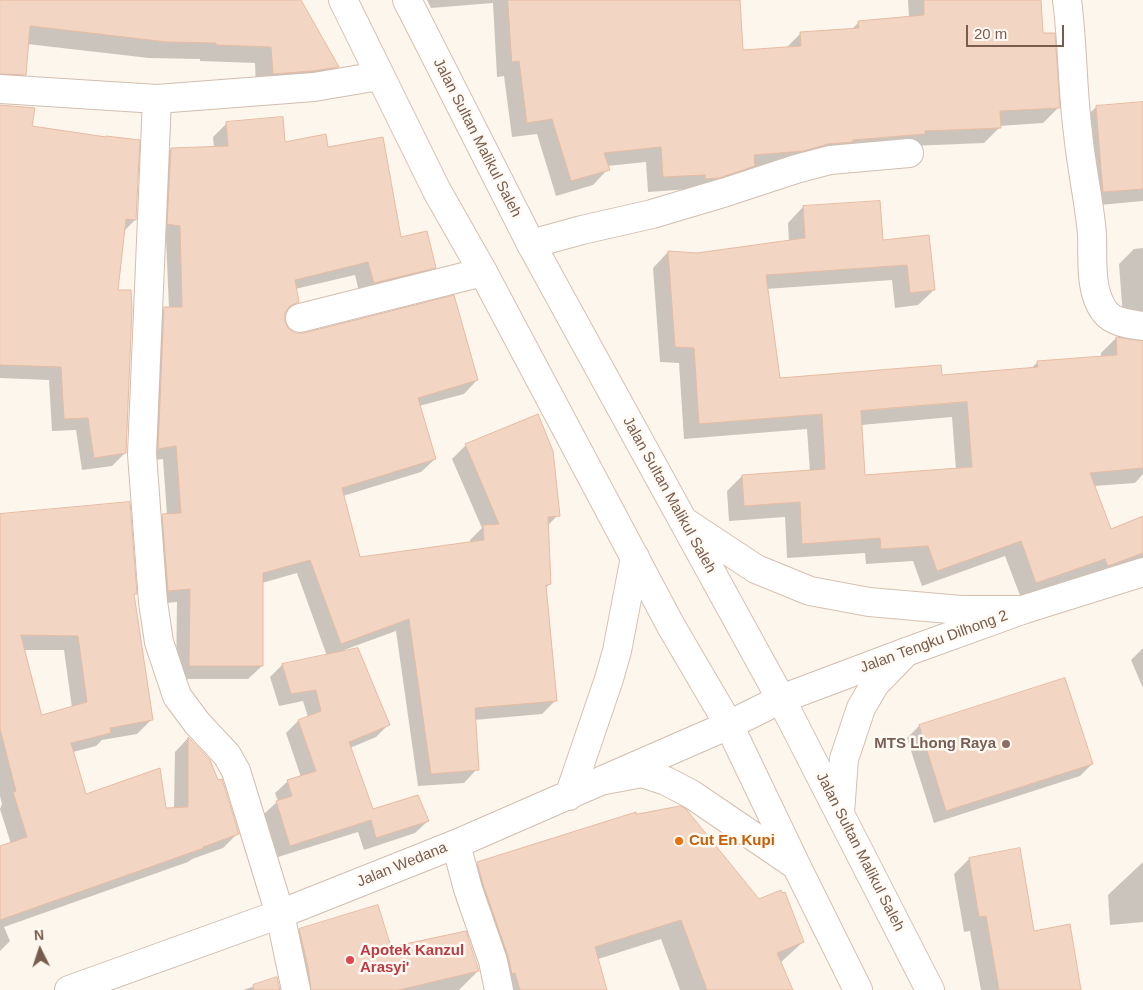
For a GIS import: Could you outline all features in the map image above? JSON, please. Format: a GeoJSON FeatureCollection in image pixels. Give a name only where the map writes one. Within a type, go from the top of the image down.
{"type":"FeatureCollection","features":[{"type":"Feature","properties":{"kind":"street"},"geometry":{"type":"LineString","coordinates":[[343,0],[437,191],[483,272],[671,626],[729,725],[858,990]]}},
{"type":"Feature","properties":{"kind":"street","name":"Jalan Sultan Malikul Saleh"},"geometry":{"type":"LineString","coordinates":[[407,0],[531,244],[781,699],[930,990]]}},
{"type":"Feature","properties":{"kind":"street"},"geometry":{"type":"LineString","coordinates":[[1068,0],[1077,131],[1092,234],[1092,268],[1097,296],[1105,312],[1113,319],[1125,324],[1143,326]]}},
{"type":"Feature","properties":{"kind":"street"},"geometry":{"type":"LineString","coordinates":[[0,89],[157,99],[314,87],[379,76]]}},
{"type":"Feature","properties":{"kind":"street"},"geometry":{"type":"LineString","coordinates":[[157,99],[142,454],[153,602],[159,642],[177,696],[197,723],[227,755],[236,771],[280,914],[296,990]]}},
{"type":"Feature","properties":{"kind":"street"},"geometry":{"type":"LineString","coordinates":[[531,244],[652,214],[822,162],[909,153]]}},
{"type":"Feature","properties":{"kind":"street"},"geometry":{"type":"LineString","coordinates":[[300,318],[483,272]]}},
{"type":"Feature","properties":{"kind":"street"},"geometry":{"type":"LineString","coordinates":[[682,520],[756,570],[810,591],[878,602],[960,610],[1022,610]]}},
{"type":"Feature","properties":{"kind":"street"},"geometry":{"type":"LineString","coordinates":[[569,796],[617,651],[635,557]]}},
{"type":"Feature","properties":{"kind":"street","name":"Jalan Tengku Dilhong 2"},"geometry":{"type":"LineString","coordinates":[[729,725],[781,699],[906,652],[1022,610],[1143,572]]}},
{"type":"Feature","properties":{"kind":"street"},"geometry":{"type":"LineString","coordinates":[[840,814],[844,759],[861,708],[875,684],[906,652]]}},
{"type":"Feature","properties":{"kind":"street","name":"Jalan Wedana"},"geometry":{"type":"LineString","coordinates":[[69,990],[280,914],[456,844],[729,725]]}},
{"type":"Feature","properties":{"kind":"street"},"geometry":{"type":"LineString","coordinates":[[605,780],[642,774],[666,781],[691,794],[796,864]]}},
{"type":"Feature","properties":{"kind":"street"},"geometry":{"type":"LineString","coordinates":[[456,844],[468,889],[493,962],[499,990]]}},
{"type":"Feature","properties":{"kind":"building"},"geometry":{"type":"Polygon","coordinates":[[[0,0],[301,0],[339,67],[273,74],[271,47],[167,42],[30,26],[26,75],[0,74],[0,0]]]}},
{"type":"Feature","properties":{"kind":"building"},"geometry":{"type":"Polygon","coordinates":[[[508,0],[740,0],[743,50],[801,46],[800,32],[859,28],[858,21],[924,15],[924,0],[1041,0],[1043,33],[1055,33],[1060,108],[1000,111],[1001,128],[925,131],[925,134],[828,144],[804,151],[754,155],[755,166],[719,178],[705,179],[705,175],[663,177],[661,147],[604,153],[610,170],[571,181],[552,119],[527,123],[519,61],[512,62],[508,0]]]}},
{"type":"Feature","properties":{"kind":"building"},"geometry":{"type":"Polygon","coordinates":[[[1143,102],[1143,189],[1103,192],[1096,106],[1143,102]]]}},
{"type":"Feature","properties":{"kind":"building"},"geometry":{"type":"Polygon","coordinates":[[[0,105],[35,108],[32,126],[140,140],[136,220],[126,219],[118,290],[131,290],[132,309],[126,453],[94,458],[88,418],[64,419],[61,367],[0,365],[0,105]]]}},
{"type":"Feature","properties":{"kind":"building"},"geometry":{"type":"Polygon","coordinates":[[[283,117],[285,142],[326,134],[328,147],[383,137],[401,237],[427,231],[436,268],[374,283],[368,262],[295,280],[299,302],[290,306],[285,313],[285,321],[288,328],[295,333],[304,333],[454,295],[478,380],[418,398],[436,459],[342,488],[360,557],[484,540],[483,525],[499,524],[465,444],[538,414],[553,451],[560,516],[548,517],[551,584],[546,585],[557,701],[475,708],[479,770],[431,774],[409,619],[341,644],[310,560],[263,573],[263,666],[189,666],[190,589],[168,591],[162,514],[181,513],[176,446],[158,449],[164,307],[182,307],[180,226],[167,224],[171,148],[228,146],[226,122],[283,117]]]}},
{"type":"Feature","properties":{"kind":"building"},"geometry":{"type":"Polygon","coordinates":[[[880,201],[883,240],[929,235],[935,290],[910,293],[907,265],[766,275],[780,378],[941,365],[942,375],[1038,367],[1037,361],[1117,355],[1116,337],[1143,341],[1143,468],[1090,473],[1111,529],[1143,516],[1143,553],[1108,566],[1105,559],[1036,583],[1021,541],[937,571],[928,546],[881,549],[880,538],[802,544],[800,502],[744,506],[742,475],[825,469],[822,414],[699,424],[694,348],[675,347],[668,251],[697,253],[805,238],[803,206],[880,201]],[[967,402],[861,411],[865,475],[972,467],[967,402]]]}},
{"type":"Feature","properties":{"kind":"building"},"geometry":{"type":"Polygon","coordinates":[[[130,502],[137,594],[134,594],[153,720],[110,728],[111,733],[71,743],[86,794],[160,768],[166,808],[188,807],[188,737],[210,760],[218,780],[222,779],[239,834],[0,920],[0,846],[27,837],[13,792],[16,791],[0,729],[0,514],[130,502]],[[21,635],[42,715],[87,702],[78,636],[21,635]]]}},
{"type":"Feature","properties":{"kind":"building"},"geometry":{"type":"Polygon","coordinates":[[[358,648],[390,725],[349,742],[373,809],[418,795],[429,821],[376,838],[371,820],[290,846],[276,801],[292,796],[287,780],[316,771],[298,720],[321,711],[316,690],[291,694],[282,664],[358,648]]]}},
{"type":"Feature","properties":{"kind":"building","name":"MTS Lhong Raya"},"geometry":{"type":"Polygon","coordinates":[[[1065,678],[1093,764],[946,811],[919,725],[1065,678]]]}},
{"type":"Feature","properties":{"kind":"building"},"geometry":{"type":"Polygon","coordinates":[[[681,806],[686,809],[759,899],[781,890],[782,893],[785,892],[804,942],[777,953],[793,990],[707,990],[681,920],[595,947],[607,990],[520,990],[515,973],[512,974],[508,956],[477,862],[636,812],[636,814],[681,806]]]}},
{"type":"Feature","properties":{"kind":"building"},"geometry":{"type":"Polygon","coordinates":[[[1020,848],[1034,931],[1070,924],[1081,990],[999,990],[986,916],[979,917],[969,858],[1020,848]]]}},
{"type":"Feature","properties":{"kind":"building","name":"Apotek Kanzul Arasyi'"},"geometry":{"type":"Polygon","coordinates":[[[378,905],[391,947],[466,931],[479,971],[399,990],[311,990],[299,929],[378,905]]]}},
{"type":"Feature","properties":{"kind":"building"},"geometry":{"type":"Polygon","coordinates":[[[277,977],[280,990],[254,990],[253,985],[277,977]]]}},
{"type":"Feature","properties":{"kind":"place","name":"MTS Lhong Raya"},"geometry":{"type":"Point","coordinates":[1006,744]}},
{"type":"Feature","properties":{"kind":"place","name":"Cut En Kupi"},"geometry":{"type":"Point","coordinates":[679,841]}},
{"type":"Feature","properties":{"kind":"place","name":"Apotek Kanzul Arasyi'"},"geometry":{"type":"Point","coordinates":[350,960]}}]}
